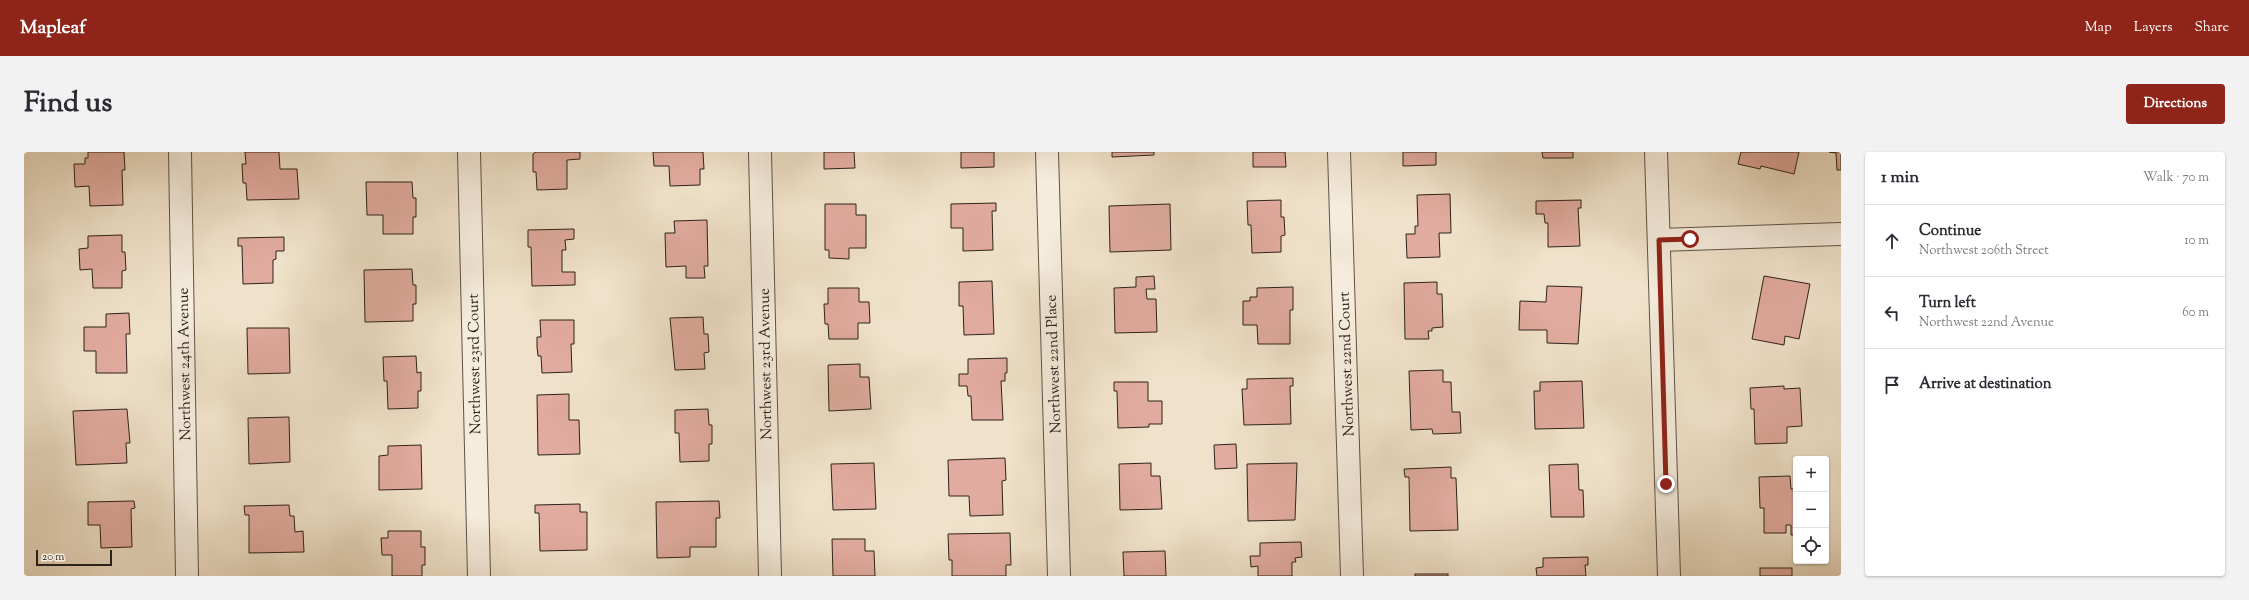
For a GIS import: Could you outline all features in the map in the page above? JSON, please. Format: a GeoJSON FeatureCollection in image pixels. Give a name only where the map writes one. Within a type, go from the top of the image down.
{"type":"FeatureCollection","features":[{"type":"Feature","properties":{"kind":"street","name":"Northwest 24th Avenue"},"geometry":{"type":"LineString","coordinates":[[180,152],[187,576]]}},
{"type":"Feature","properties":{"kind":"street","name":"Northwest 23rd Court"},"geometry":{"type":"LineString","coordinates":[[469,152],[479,576]]}},
{"type":"Feature","properties":{"kind":"street","name":"Northwest 23rd Avenue"},"geometry":{"type":"LineString","coordinates":[[760,152],[770,576]]}},
{"type":"Feature","properties":{"kind":"street","name":"Northwest 22nd Place"},"geometry":{"type":"LineString","coordinates":[[1047,152],[1059,576]]}},
{"type":"Feature","properties":{"kind":"street","name":"Northwest 22nd Court"},"geometry":{"type":"LineString","coordinates":[[1339,152],[1352,576]]}},
{"type":"Feature","properties":{"kind":"street"},"geometry":{"type":"LineString","coordinates":[[1656,152],[1669,576]]}},
{"type":"Feature","properties":{"kind":"street"},"geometry":{"type":"LineString","coordinates":[[1659,240],[1841,234]]}},
{"type":"Feature","properties":{"kind":"building"},"geometry":{"type":"Polygon","coordinates":[[[88,152],[124,152],[125,170],[122,170],[123,205],[90,206],[89,186],[75,187],[74,164],[85,164],[85,158],[88,158],[88,152]]]}},
{"type":"Feature","properties":{"kind":"building"},"geometry":{"type":"Polygon","coordinates":[[[245,152],[279,152],[280,169],[297,169],[299,199],[247,200],[246,183],[243,183],[242,164],[246,164],[245,152]]]}},
{"type":"Feature","properties":{"kind":"building"},"geometry":{"type":"Polygon","coordinates":[[[536,152],[580,152],[580,159],[567,160],[567,189],[537,190],[536,172],[533,172],[533,154],[536,152]]]}},
{"type":"Feature","properties":{"kind":"building"},"geometry":{"type":"Polygon","coordinates":[[[653,152],[703,152],[704,169],[700,169],[700,185],[670,186],[669,166],[654,166],[653,152]]]}},
{"type":"Feature","properties":{"kind":"building"},"geometry":{"type":"Polygon","coordinates":[[[824,152],[854,152],[855,168],[824,169],[824,152]]]}},
{"type":"Feature","properties":{"kind":"building"},"geometry":{"type":"Polygon","coordinates":[[[961,152],[994,152],[994,167],[961,168],[961,152]]]}},
{"type":"Feature","properties":{"kind":"building"},"geometry":{"type":"Polygon","coordinates":[[[1112,152],[1154,152],[1154,155],[1112,157],[1112,152]]]}},
{"type":"Feature","properties":{"kind":"building"},"geometry":{"type":"Polygon","coordinates":[[[1253,152],[1285,152],[1286,167],[1253,167],[1253,152]]]}},
{"type":"Feature","properties":{"kind":"building"},"geometry":{"type":"Polygon","coordinates":[[[1403,152],[1436,152],[1436,165],[1403,166],[1403,152]]]}},
{"type":"Feature","properties":{"kind":"building"},"geometry":{"type":"Polygon","coordinates":[[[1542,152],[1573,152],[1573,158],[1543,158],[1542,152]]]}},
{"type":"Feature","properties":{"kind":"building"},"geometry":{"type":"Polygon","coordinates":[[[1741,152],[1799,152],[1794,174],[1761,166],[1760,169],[1738,164],[1741,152]]]}},
{"type":"Feature","properties":{"kind":"building"},"geometry":{"type":"Polygon","coordinates":[[[1829,152],[1841,152],[1841,170],[1837,170],[1836,153],[1829,152]]]}},
{"type":"Feature","properties":{"kind":"building"},"geometry":{"type":"Polygon","coordinates":[[[366,182],[412,182],[413,198],[416,198],[416,217],[413,217],[413,234],[383,234],[383,215],[367,215],[366,182]]]}},
{"type":"Feature","properties":{"kind":"building"},"geometry":{"type":"Polygon","coordinates":[[[1450,194],[1451,233],[1439,233],[1440,257],[1407,258],[1406,234],[1415,234],[1415,226],[1418,226],[1417,195],[1450,194]]]}},
{"type":"Feature","properties":{"kind":"building"},"geometry":{"type":"Polygon","coordinates":[[[1281,200],[1281,217],[1284,217],[1285,235],[1281,236],[1281,252],[1252,253],[1251,225],[1248,225],[1247,201],[1281,200]]]}},
{"type":"Feature","properties":{"kind":"building"},"geometry":{"type":"Polygon","coordinates":[[[1581,200],[1581,208],[1578,208],[1580,246],[1548,247],[1548,223],[1545,223],[1544,214],[1536,214],[1536,201],[1581,200]]]}},
{"type":"Feature","properties":{"kind":"building"},"geometry":{"type":"Polygon","coordinates":[[[996,203],[996,211],[992,211],[993,250],[963,251],[963,228],[951,228],[951,204],[996,203]]]}},
{"type":"Feature","properties":{"kind":"building"},"geometry":{"type":"Polygon","coordinates":[[[825,204],[856,204],[856,215],[866,215],[866,248],[849,248],[849,259],[829,258],[829,250],[825,250],[825,204]]]}},
{"type":"Feature","properties":{"kind":"building"},"geometry":{"type":"Polygon","coordinates":[[[1170,204],[1171,250],[1110,252],[1109,206],[1170,204]]]}},
{"type":"Feature","properties":{"kind":"building"},"geometry":{"type":"Polygon","coordinates":[[[707,220],[708,266],[704,266],[705,278],[686,278],[686,266],[666,267],[665,233],[675,233],[674,221],[707,220]]]}},
{"type":"Feature","properties":{"kind":"building"},"geometry":{"type":"Polygon","coordinates":[[[574,229],[574,239],[565,240],[566,250],[562,250],[562,272],[575,272],[575,285],[532,286],[531,247],[528,247],[528,230],[574,229]]]}},
{"type":"Feature","properties":{"kind":"building"},"geometry":{"type":"Polygon","coordinates":[[[122,235],[122,252],[125,252],[126,270],[122,271],[122,288],[93,288],[92,269],[80,270],[79,249],[88,248],[88,236],[122,235]]]}},
{"type":"Feature","properties":{"kind":"building"},"geometry":{"type":"Polygon","coordinates":[[[284,237],[284,251],[276,251],[276,259],[273,260],[273,283],[243,284],[242,246],[238,246],[238,238],[284,237]]]}},
{"type":"Feature","properties":{"kind":"building"},"geometry":{"type":"Polygon","coordinates":[[[412,269],[413,285],[416,285],[416,304],[413,304],[413,321],[365,322],[364,270],[412,269]]]}},
{"type":"Feature","properties":{"kind":"building"},"geometry":{"type":"Polygon","coordinates":[[[1154,276],[1155,289],[1146,289],[1147,299],[1156,299],[1157,332],[1115,333],[1114,288],[1136,287],[1136,277],[1154,276]]]}},
{"type":"Feature","properties":{"kind":"building"},"geometry":{"type":"Polygon","coordinates":[[[1764,276],[1810,284],[1799,339],[1785,336],[1784,345],[1752,339],[1764,276]]]}},
{"type":"Feature","properties":{"kind":"building"},"geometry":{"type":"Polygon","coordinates":[[[992,281],[994,334],[964,335],[963,306],[959,306],[959,282],[992,281]]]}},
{"type":"Feature","properties":{"kind":"building"},"geometry":{"type":"Polygon","coordinates":[[[1437,282],[1437,294],[1442,294],[1443,327],[1432,328],[1432,331],[1428,331],[1429,339],[1405,339],[1404,283],[1437,282]]]}},
{"type":"Feature","properties":{"kind":"building"},"geometry":{"type":"Polygon","coordinates":[[[1547,286],[1582,287],[1578,344],[1547,343],[1547,330],[1519,330],[1520,301],[1546,302],[1547,286]]]}},
{"type":"Feature","properties":{"kind":"building"},"geometry":{"type":"Polygon","coordinates":[[[1293,287],[1293,310],[1290,310],[1290,344],[1258,344],[1257,325],[1243,325],[1243,301],[1250,301],[1250,297],[1257,297],[1257,288],[1293,287]]]}},
{"type":"Feature","properties":{"kind":"building"},"geometry":{"type":"Polygon","coordinates":[[[828,288],[859,288],[859,302],[869,302],[870,323],[858,323],[858,339],[829,339],[828,324],[825,324],[824,304],[828,304],[828,288]]]}},
{"type":"Feature","properties":{"kind":"building"},"geometry":{"type":"Polygon","coordinates":[[[129,313],[130,334],[126,334],[127,373],[96,373],[96,351],[84,351],[84,327],[106,327],[106,314],[129,313]]]}},
{"type":"Feature","properties":{"kind":"building"},"geometry":{"type":"Polygon","coordinates":[[[703,317],[704,334],[708,334],[709,352],[704,353],[705,369],[675,370],[670,318],[703,317]]]}},
{"type":"Feature","properties":{"kind":"building"},"geometry":{"type":"Polygon","coordinates":[[[540,320],[574,320],[574,344],[571,344],[572,372],[542,373],[541,356],[538,356],[537,347],[537,337],[541,337],[540,320]]]}},
{"type":"Feature","properties":{"kind":"building"},"geometry":{"type":"Polygon","coordinates":[[[247,328],[289,328],[290,373],[248,374],[247,328]]]}},
{"type":"Feature","properties":{"kind":"building"},"geometry":{"type":"Polygon","coordinates":[[[416,356],[417,373],[421,372],[421,391],[418,391],[418,408],[388,409],[387,381],[384,381],[383,357],[416,356]]]}},
{"type":"Feature","properties":{"kind":"building"},"geometry":{"type":"Polygon","coordinates":[[[1007,358],[1007,373],[1005,373],[1005,381],[1001,381],[1003,420],[972,420],[971,396],[968,396],[967,386],[959,386],[959,374],[968,374],[968,359],[1007,358]]]}},
{"type":"Feature","properties":{"kind":"building"},"geometry":{"type":"Polygon","coordinates":[[[860,364],[860,377],[869,377],[871,409],[829,411],[828,365],[860,364]]]}},
{"type":"Feature","properties":{"kind":"building"},"geometry":{"type":"Polygon","coordinates":[[[1443,370],[1443,382],[1451,382],[1452,412],[1460,412],[1461,433],[1433,434],[1432,429],[1411,430],[1409,371],[1443,370]]]}},
{"type":"Feature","properties":{"kind":"building"},"geometry":{"type":"Polygon","coordinates":[[[1293,378],[1293,386],[1290,386],[1291,424],[1244,425],[1242,389],[1247,389],[1247,379],[1293,378]]]}},
{"type":"Feature","properties":{"kind":"building"},"geometry":{"type":"Polygon","coordinates":[[[1582,381],[1584,428],[1535,429],[1534,391],[1540,391],[1540,382],[1582,381]]]}},
{"type":"Feature","properties":{"kind":"building"},"geometry":{"type":"Polygon","coordinates":[[[1114,382],[1148,382],[1148,401],[1162,401],[1162,424],[1149,424],[1149,427],[1118,428],[1117,391],[1114,391],[1114,382]]]}},
{"type":"Feature","properties":{"kind":"building"},"geometry":{"type":"Polygon","coordinates":[[[1784,386],[1784,389],[1800,388],[1802,426],[1787,427],[1787,443],[1755,444],[1754,409],[1751,409],[1750,388],[1784,386]]]}},
{"type":"Feature","properties":{"kind":"building"},"geometry":{"type":"Polygon","coordinates":[[[569,394],[569,420],[579,420],[580,454],[538,455],[537,395],[569,394]]]}},
{"type":"Feature","properties":{"kind":"building"},"geometry":{"type":"Polygon","coordinates":[[[127,409],[130,443],[126,443],[127,463],[76,465],[73,411],[127,409]]]}},
{"type":"Feature","properties":{"kind":"building"},"geometry":{"type":"Polygon","coordinates":[[[708,409],[709,425],[712,425],[712,444],[709,444],[709,461],[680,462],[679,433],[675,433],[675,410],[708,409]]]}},
{"type":"Feature","properties":{"kind":"building"},"geometry":{"type":"Polygon","coordinates":[[[289,417],[290,462],[249,464],[248,418],[289,417]]]}},
{"type":"Feature","properties":{"kind":"building"},"geometry":{"type":"Polygon","coordinates":[[[1236,444],[1237,468],[1215,469],[1214,445],[1236,444]]]}},
{"type":"Feature","properties":{"kind":"building"},"geometry":{"type":"Polygon","coordinates":[[[421,445],[422,489],[379,490],[379,456],[388,455],[388,446],[421,445]]]}},
{"type":"Feature","properties":{"kind":"building"},"geometry":{"type":"Polygon","coordinates":[[[1005,458],[1006,480],[1002,481],[1003,515],[970,516],[969,496],[949,496],[948,460],[1005,458]]]}},
{"type":"Feature","properties":{"kind":"building"},"geometry":{"type":"Polygon","coordinates":[[[874,463],[876,509],[833,510],[831,464],[874,463]]]}},
{"type":"Feature","properties":{"kind":"building"},"geometry":{"type":"Polygon","coordinates":[[[1151,463],[1151,476],[1160,476],[1162,509],[1120,510],[1119,464],[1151,463]]]}},
{"type":"Feature","properties":{"kind":"building"},"geometry":{"type":"Polygon","coordinates":[[[1297,463],[1295,520],[1248,521],[1247,464],[1297,463]]]}},
{"type":"Feature","properties":{"kind":"building"},"geometry":{"type":"Polygon","coordinates":[[[1578,464],[1579,490],[1583,490],[1584,517],[1551,517],[1549,465],[1578,464]]]}},
{"type":"Feature","properties":{"kind":"building"},"geometry":{"type":"Polygon","coordinates":[[[1451,467],[1451,478],[1456,478],[1458,530],[1410,531],[1409,477],[1405,477],[1404,469],[1451,467]]]}},
{"type":"Feature","properties":{"kind":"building"},"geometry":{"type":"Polygon","coordinates":[[[1790,476],[1791,489],[1793,489],[1793,535],[1791,535],[1791,525],[1786,525],[1786,533],[1764,533],[1764,508],[1760,508],[1759,477],[1790,476]]]}},
{"type":"Feature","properties":{"kind":"building"},"geometry":{"type":"Polygon","coordinates":[[[134,501],[135,508],[131,509],[132,547],[101,548],[100,525],[88,525],[88,502],[134,501]]]}},
{"type":"Feature","properties":{"kind":"building"},"geometry":{"type":"Polygon","coordinates":[[[719,501],[720,518],[716,518],[716,547],[690,547],[690,557],[657,558],[656,502],[719,501]]]}},
{"type":"Feature","properties":{"kind":"building"},"geometry":{"type":"Polygon","coordinates":[[[580,504],[580,512],[587,512],[587,550],[540,551],[539,513],[535,513],[535,505],[580,504]]]}},
{"type":"Feature","properties":{"kind":"building"},"geometry":{"type":"Polygon","coordinates":[[[289,505],[290,516],[294,516],[295,532],[303,531],[304,552],[249,553],[249,515],[245,515],[244,506],[289,505]]]}},
{"type":"Feature","properties":{"kind":"building"},"geometry":{"type":"Polygon","coordinates":[[[388,531],[421,531],[421,547],[425,547],[425,565],[422,565],[422,576],[392,576],[392,555],[382,555],[381,538],[388,538],[388,531]]]}},
{"type":"Feature","properties":{"kind":"building"},"geometry":{"type":"Polygon","coordinates":[[[1010,533],[1011,565],[1006,565],[1006,576],[952,576],[952,560],[949,560],[948,534],[1010,533]]]}},
{"type":"Feature","properties":{"kind":"building"},"geometry":{"type":"Polygon","coordinates":[[[832,539],[865,539],[865,551],[874,551],[875,576],[833,576],[832,539]]]}},
{"type":"Feature","properties":{"kind":"building"},"geometry":{"type":"Polygon","coordinates":[[[1301,542],[1302,557],[1295,558],[1296,562],[1292,562],[1292,576],[1258,576],[1258,566],[1251,567],[1250,556],[1260,556],[1260,543],[1301,542]]]}},
{"type":"Feature","properties":{"kind":"building"},"geometry":{"type":"Polygon","coordinates":[[[1165,551],[1166,576],[1124,576],[1123,552],[1165,551]]]}},
{"type":"Feature","properties":{"kind":"building"},"geometry":{"type":"Polygon","coordinates":[[[1588,557],[1588,565],[1585,565],[1586,576],[1537,576],[1536,568],[1543,567],[1543,558],[1588,557]]]}},
{"type":"Feature","properties":{"kind":"building"},"geometry":{"type":"Polygon","coordinates":[[[1760,568],[1792,568],[1792,576],[1760,576],[1760,568]]]}},
{"type":"Feature","properties":{"kind":"building"},"geometry":{"type":"Polygon","coordinates":[[[1415,574],[1448,574],[1448,576],[1415,576],[1415,574]]]}},
{"type":"Feature","properties":{"kind":"route"},"geometry":{"type":"LineString","coordinates":[[1666,484],[1659,240],[1690,239]]}}]}
